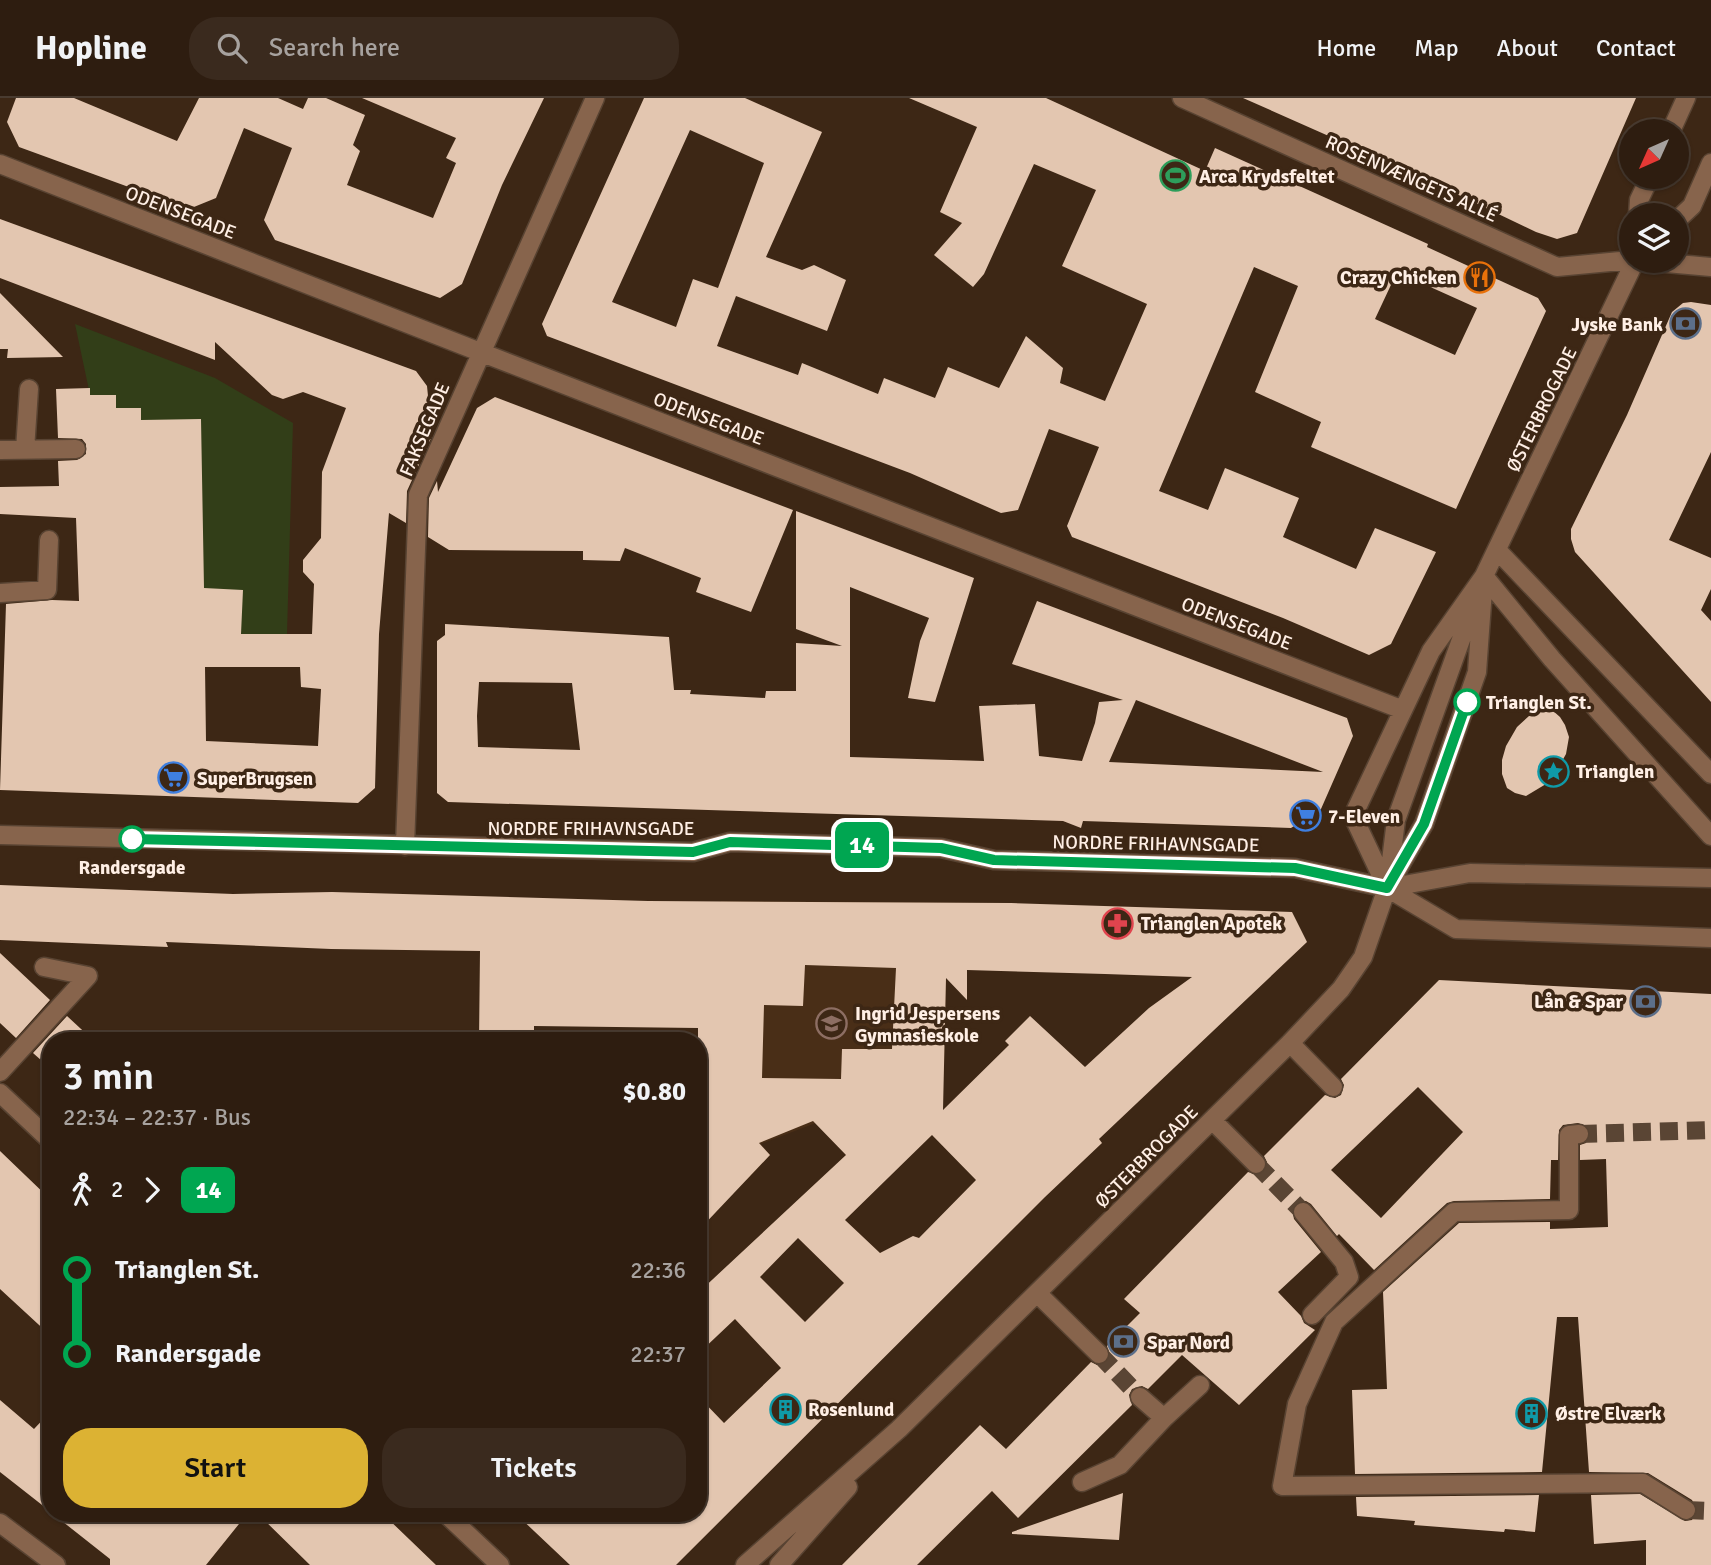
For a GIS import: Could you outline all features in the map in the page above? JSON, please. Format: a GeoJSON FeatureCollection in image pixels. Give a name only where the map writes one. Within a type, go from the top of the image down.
{"type":"FeatureCollection","features":[{"type":"Feature","properties":{"kind":"street","name":"FAKSEGADE"},"geometry":{"type":"LineString","coordinates":[[405,846],[418,495],[595,98]]}},
{"type":"Feature","properties":{"kind":"street","name":"ROSENVÆNGETS ALLÉ"},"geometry":{"type":"LineString","coordinates":[[1182,98],[1557,267],[1619,262]]}},
{"type":"Feature","properties":{"kind":"street"},"geometry":{"type":"LineString","coordinates":[[1676,119],[1686,98]]}},
{"type":"Feature","properties":{"kind":"street"},"geometry":{"type":"LineString","coordinates":[[1689,209],[1711,163]]}},
{"type":"Feature","properties":{"kind":"street","name":"ODENSEGADE"},"geometry":{"type":"LineString","coordinates":[[0,164],[1403,710]]}},
{"type":"Feature","properties":{"kind":"street"},"geometry":{"type":"LineString","coordinates":[[1689,265],[1711,267]]}},
{"type":"Feature","properties":{"kind":"street","name":"ØSTERBROGADE"},"geometry":{"type":"LineString","coordinates":[[1387,888],[1353,816],[1431,651],[1484,576],[1627,273]]}},
{"type":"Feature","properties":{"kind":"street"},"geometry":{"type":"LineString","coordinates":[[25,450],[29,389]]}},
{"type":"Feature","properties":{"kind":"street"},"geometry":{"type":"LineString","coordinates":[[0,450],[76,449]]}},
{"type":"Feature","properties":{"kind":"street"},"geometry":{"type":"LineString","coordinates":[[0,593],[47,590],[49,540]]}},
{"type":"Feature","properties":{"kind":"street"},"geometry":{"type":"LineString","coordinates":[[1497,550],[1711,774]]}},
{"type":"Feature","properties":{"kind":"street","name":"ØSTERBROGADE"},"geometry":{"type":"LineString","coordinates":[[745,1565],[899,1429],[1290,1043],[1341,989],[1363,957],[1387,888],[1424,824],[1476,673],[1484,576]]}},
{"type":"Feature","properties":{"kind":"street"},"geometry":{"type":"LineString","coordinates":[[1484,576],[1552,659],[1711,836]]}},
{"type":"Feature","properties":{"kind":"street"},"geometry":{"type":"LineString","coordinates":[[1387,888],[1396,820],[1484,576]]}},
{"type":"Feature","properties":{"kind":"street","name":"NORDRE FRIHAVNSGADE"},"geometry":{"type":"LineString","coordinates":[[0,835],[693,852],[730,842],[941,848],[994,860],[1295,868],[1387,888]]}},
{"type":"Feature","properties":{"kind":"street"},"geometry":{"type":"LineString","coordinates":[[1387,888],[1470,873],[1711,878]]}},
{"type":"Feature","properties":{"kind":"street"},"geometry":{"type":"LineString","coordinates":[[1387,888],[1456,929],[1711,938]]}},
{"type":"Feature","properties":{"kind":"street"},"geometry":{"type":"LineString","coordinates":[[0,1072],[88,976],[44,967]]}},
{"type":"Feature","properties":{"kind":"street"},"geometry":{"type":"LineString","coordinates":[[1290,1043],[1333,1087]]}},
{"type":"Feature","properties":{"kind":"street"},"geometry":{"type":"LineString","coordinates":[[0,1093],[42,1132]]}},
{"type":"Feature","properties":{"kind":"street"},"geometry":{"type":"LineString","coordinates":[[1212,1120],[1256,1164]]}},
{"type":"Feature","properties":{"kind":"street"},"geometry":{"type":"LineString","coordinates":[[1579,1134],[1569,1135],[1569,1210],[1454,1212],[1334,1322],[1297,1404],[1282,1486],[1643,1483],[1686,1510]]}},
{"type":"Feature","properties":{"kind":"street"},"geometry":{"type":"LineString","coordinates":[[1303,1212],[1344,1262],[1349,1277],[1312,1315]]}},
{"type":"Feature","properties":{"kind":"street"},"geometry":{"type":"LineString","coordinates":[[1037,1293],[1099,1354]]}},
{"type":"Feature","properties":{"kind":"street"},"geometry":{"type":"LineString","coordinates":[[1082,1482],[1120,1465],[1164,1418],[1200,1385]]}},
{"type":"Feature","properties":{"kind":"street"},"geometry":{"type":"LineString","coordinates":[[1140,1397],[1164,1418]]}},
{"type":"Feature","properties":{"kind":"street","name":"ØSTERBROGADE"},"geometry":{"type":"LineString","coordinates":[[779,1565],[899,1429]]}},
{"type":"Feature","properties":{"kind":"street"},"geometry":{"type":"LineString","coordinates":[[0,1522],[56,1565]]}},
{"type":"Feature","properties":{"kind":"street"},"geometry":{"type":"LineString","coordinates":[[454,1522],[500,1565]]}},
{"type":"Feature","properties":{"kind":"shaded area","name":"Ingrid Jespersens Gymnasieskole"},"geometry":{"type":"Polygon","coordinates":[[[721,901],[1011,903],[1010,954],[947,953],[944,1074],[761,1144],[770,1155],[747,1180],[717,1151],[721,901]]]}},
{"type":"Feature","properties":{"kind":"green space"},"geometry":{"type":"Polygon","coordinates":[[[75,324],[215,378],[293,423],[287,634],[205,634],[141,420],[140,408],[116,408],[116,395],[90,395],[75,324]]]}},
{"type":"Feature","properties":{"kind":"building"},"geometry":{"type":"Polygon","coordinates":[[[16,98],[74,98],[177,141],[199,98],[278,98],[303,109],[308,98],[326,98],[365,115],[353,145],[360,151],[347,185],[433,218],[456,163],[446,158],[456,138],[362,98],[544,98],[502,185],[462,284],[440,298],[275,240],[264,220],[292,148],[244,128],[216,198],[189,209],[19,147],[7,122],[16,98]]]}},
{"type":"Feature","properties":{"kind":"building"},"geometry":{"type":"Polygon","coordinates":[[[644,98],[745,98],[822,132],[766,257],[802,270],[814,265],[846,280],[827,331],[736,296],[717,346],[798,375],[802,363],[878,394],[884,378],[935,398],[948,367],[999,388],[1026,336],[1063,368],[1060,383],[1105,401],[1147,304],[1062,266],[1096,190],[1034,164],[984,274],[973,287],[934,255],[962,223],[940,212],[977,127],[909,98],[1046,98],[1205,171],[1215,148],[1428,244],[1427,247],[1538,298],[1546,311],[1456,509],[1311,447],[1321,422],[1255,392],[1298,286],[1254,267],[1159,491],[1208,510],[1225,468],[1299,498],[1283,537],[1356,569],[1375,528],[1436,552],[1391,644],[1369,655],[1283,618],[1072,537],[1067,526],[1099,447],[1049,429],[1018,510],[1001,513],[910,473],[547,336],[542,324],[644,98]],[[690,130],[612,302],[676,327],[693,279],[718,288],[764,163],[690,130]],[[1397,272],[1375,319],[1455,355],[1477,308],[1397,272]]]}},
{"type":"Feature","properties":{"kind":"building"},"geometry":{"type":"Polygon","coordinates":[[[1243,98],[1636,98],[1627,119],[1619,119],[1619,137],[1577,233],[1557,239],[1536,232],[1419,176],[1243,98]]]}},
{"type":"Feature","properties":{"kind":"building"},"geometry":{"type":"Polygon","coordinates":[[[0,219],[416,371],[427,386],[432,436],[407,491],[406,523],[389,513],[379,634],[375,788],[358,803],[0,790],[6,604],[52,600],[79,601],[76,518],[0,514],[0,487],[59,486],[58,461],[77,460],[86,454],[86,444],[82,439],[58,438],[56,389],[90,388],[90,395],[116,395],[116,408],[141,408],[141,420],[201,419],[204,588],[243,590],[241,634],[312,634],[314,584],[303,572],[303,560],[321,538],[322,472],[346,408],[303,392],[283,399],[272,395],[215,342],[215,360],[0,278],[0,219]],[[205,667],[206,741],[318,746],[321,689],[301,687],[300,667],[205,667]]]}},
{"type":"Feature","properties":{"kind":"building"},"geometry":{"type":"Polygon","coordinates":[[[0,293],[63,357],[7,358],[8,349],[0,349],[0,293]]]}},
{"type":"Feature","properties":{"kind":"building"},"geometry":{"type":"Polygon","coordinates":[[[1683,303],[1711,305],[1711,452],[1669,540],[1711,558],[1711,589],[1701,610],[1711,621],[1711,702],[1575,552],[1571,539],[1571,529],[1627,415],[1672,312],[1683,303]]]}},
{"type":"Feature","properties":{"kind":"building"},"geometry":{"type":"Polygon","coordinates":[[[495,397],[793,510],[751,612],[696,592],[701,578],[625,548],[620,561],[583,560],[583,551],[449,550],[428,537],[429,498],[437,481],[438,492],[477,408],[495,397]]]}},
{"type":"Feature","properties":{"kind":"building"},"geometry":{"type":"Polygon","coordinates":[[[796,511],[974,578],[935,702],[908,698],[920,641],[929,618],[850,587],[850,757],[984,761],[979,706],[1035,704],[1039,756],[1082,761],[1099,702],[1123,700],[1012,664],[1037,601],[1347,718],[1353,736],[1321,809],[1291,828],[1083,821],[1081,828],[1063,821],[448,802],[437,793],[437,641],[445,635],[445,624],[669,637],[674,690],[691,690],[690,694],[765,698],[766,691],[796,691],[796,643],[842,646],[796,629],[796,511]],[[479,682],[478,747],[580,750],[572,683],[479,682]],[[1136,700],[1109,762],[1323,772],[1136,700]]]}},
{"type":"Feature","properties":{"kind":"building"},"geometry":{"type":"Polygon","coordinates":[[[1540,710],[1552,710],[1560,717],[1569,737],[1566,754],[1551,781],[1526,796],[1507,788],[1502,774],[1502,760],[1506,746],[1517,727],[1540,710]]]}},
{"type":"Feature","properties":{"kind":"building"},"geometry":{"type":"Polygon","coordinates":[[[0,885],[233,894],[332,892],[648,901],[1011,903],[1292,912],[1307,942],[1099,1139],[1102,1143],[676,1565],[570,1565],[524,1522],[707,1522],[707,1405],[724,1423],[781,1368],[735,1319],[707,1345],[707,1285],[846,1155],[813,1121],[759,1143],[770,1155],[707,1222],[707,1032],[698,1032],[698,1028],[534,1026],[534,1032],[479,1032],[480,951],[331,949],[166,942],[168,947],[0,940],[0,885]],[[805,965],[803,1006],[764,1005],[762,1078],[841,1079],[842,1049],[892,1049],[896,968],[805,965]],[[967,970],[967,1000],[946,978],[943,1110],[1009,1045],[1005,1041],[1030,1016],[1085,1067],[1149,1008],[1192,977],[967,970]],[[932,1135],[845,1220],[880,1253],[913,1236],[919,1238],[976,1180],[932,1135]],[[798,1238],[760,1277],[805,1322],[844,1283],[798,1238]]]}},
{"type":"Feature","properties":{"kind":"building"},"geometry":{"type":"Polygon","coordinates":[[[0,953],[50,1000],[16,1038],[0,1023],[0,953]]]}},
{"type":"Feature","properties":{"kind":"building"},"geometry":{"type":"Polygon","coordinates":[[[1439,980],[1711,994],[1711,1565],[1646,1565],[1646,1540],[1594,1544],[1591,1495],[1640,1494],[1685,1521],[1692,1520],[1697,1510],[1692,1500],[1648,1473],[1589,1472],[1578,1317],[1557,1317],[1542,1472],[1355,1474],[1352,1390],[1387,1389],[1383,1292],[1459,1223],[1550,1222],[1550,1229],[1608,1227],[1606,1159],[1580,1160],[1580,1145],[1586,1143],[1590,1134],[1588,1127],[1578,1123],[1563,1125],[1559,1130],[1558,1160],[1551,1160],[1550,1199],[1447,1203],[1374,1270],[1339,1234],[1337,1236],[1311,1204],[1306,1201],[1296,1203],[1292,1209],[1294,1219],[1321,1252],[1278,1292],[1301,1316],[1304,1323],[1315,1330],[1239,1405],[1182,1355],[1148,1389],[1142,1386],[1132,1389],[1129,1395],[1132,1405],[1018,1518],[992,1491],[917,1565],[842,1565],[980,1425],[1006,1449],[1091,1362],[1097,1365],[1107,1362],[1110,1356],[1107,1346],[1140,1313],[1124,1299],[1248,1172],[1258,1175],[1264,1172],[1267,1162],[1264,1156],[1325,1095],[1335,1098],[1341,1095],[1344,1085],[1341,1079],[1439,980]],[[1418,1087],[1331,1170],[1381,1218],[1463,1132],[1418,1087]]]}},
{"type":"Feature","properties":{"kind":"building"},"geometry":{"type":"Polygon","coordinates":[[[67,1016],[84,1032],[52,1032],[67,1016]]]}},
{"type":"Feature","properties":{"kind":"building"},"geometry":{"type":"Polygon","coordinates":[[[42,1043],[42,1061],[33,1053],[42,1043]]]}},
{"type":"Feature","properties":{"kind":"building"},"geometry":{"type":"Polygon","coordinates":[[[0,1151],[42,1191],[42,1328],[0,1289],[0,1151]]]}},
{"type":"Feature","properties":{"kind":"building"},"geometry":{"type":"Polygon","coordinates":[[[0,1400],[34,1429],[42,1421],[42,1505],[0,1472],[0,1400]]]}},
{"type":"Feature","properties":{"kind":"building"},"geometry":{"type":"Polygon","coordinates":[[[1123,1493],[1119,1540],[1012,1534],[1012,1532],[1123,1493]]]}},
{"type":"Feature","properties":{"kind":"building"},"geometry":{"type":"Polygon","coordinates":[[[1539,1495],[1535,1532],[1414,1525],[1415,1521],[1357,1516],[1356,1497],[1539,1495]]]}},
{"type":"Feature","properties":{"kind":"building"},"geometry":{"type":"Polygon","coordinates":[[[63,1522],[241,1522],[206,1565],[110,1565],[110,1559],[63,1522]]]}},
{"type":"Feature","properties":{"kind":"building"},"geometry":{"type":"Polygon","coordinates":[[[266,1522],[391,1522],[436,1565],[310,1565],[266,1522]]]}},
{"type":"Feature","properties":{"kind":"tunnel"},"geometry":{"type":"LineString","coordinates":[[1579,1134],[1711,1130]]}},
{"type":"Feature","properties":{"kind":"tunnel"},"geometry":{"type":"LineString","coordinates":[[1256,1164],[1303,1212]]}},
{"type":"Feature","properties":{"kind":"tunnel"},"geometry":{"type":"LineString","coordinates":[[1099,1354],[1140,1397]]}},
{"type":"Feature","properties":{"kind":"tunnel"},"geometry":{"type":"LineString","coordinates":[[1686,1510],[1711,1511]]}},
{"type":"Feature","properties":{"kind":"bus line","name":"14"},"geometry":{"type":"LineString","coordinates":[[132,839],[693,852],[730,842],[941,848],[994,860],[1295,868],[1387,888],[1424,824],[1467,702]]}},
{"type":"Feature","properties":{"kind":"place","name":"Arca Krydsfeltet"},"geometry":{"type":"Point","coordinates":[1176,176]}},
{"type":"Feature","properties":{"kind":"place","name":"Crazy Chicken"},"geometry":{"type":"Point","coordinates":[1480,277]}},
{"type":"Feature","properties":{"kind":"place","name":"Jyske Bank"},"geometry":{"type":"Point","coordinates":[1686,324]}},
{"type":"Feature","properties":{"kind":"place","name":"Trianglen St."},"geometry":{"type":"Point","coordinates":[1467,702]}},
{"type":"Feature","properties":{"kind":"place","name":"Trianglen"},"geometry":{"type":"Point","coordinates":[1553,771]}},
{"type":"Feature","properties":{"kind":"place","name":"SuperBrugsen"},"geometry":{"type":"Point","coordinates":[174,778]}},
{"type":"Feature","properties":{"kind":"place","name":"7-Eleven"},"geometry":{"type":"Point","coordinates":[1305,816]}},
{"type":"Feature","properties":{"kind":"place","name":"Randersgade"},"geometry":{"type":"Point","coordinates":[132,839]}},
{"type":"Feature","properties":{"kind":"place","name":"Trianglen Apotek"},"geometry":{"type":"Point","coordinates":[1118,923]}},
{"type":"Feature","properties":{"kind":"place","name":"Lån & Spar"},"geometry":{"type":"Point","coordinates":[1646,1001]}},
{"type":"Feature","properties":{"kind":"place","name":"Ingrid Jespersens Gymnasieskole"},"geometry":{"type":"Point","coordinates":[832,1024]}},
{"type":"Feature","properties":{"kind":"place","name":"Spar Nord"},"geometry":{"type":"Point","coordinates":[1124,1342]}},
{"type":"Feature","properties":{"kind":"place","name":"Rosenlund"},"geometry":{"type":"Point","coordinates":[785,1409]}},
{"type":"Feature","properties":{"kind":"place","name":"Østre Elværk"},"geometry":{"type":"Point","coordinates":[1532,1413]}}]}
